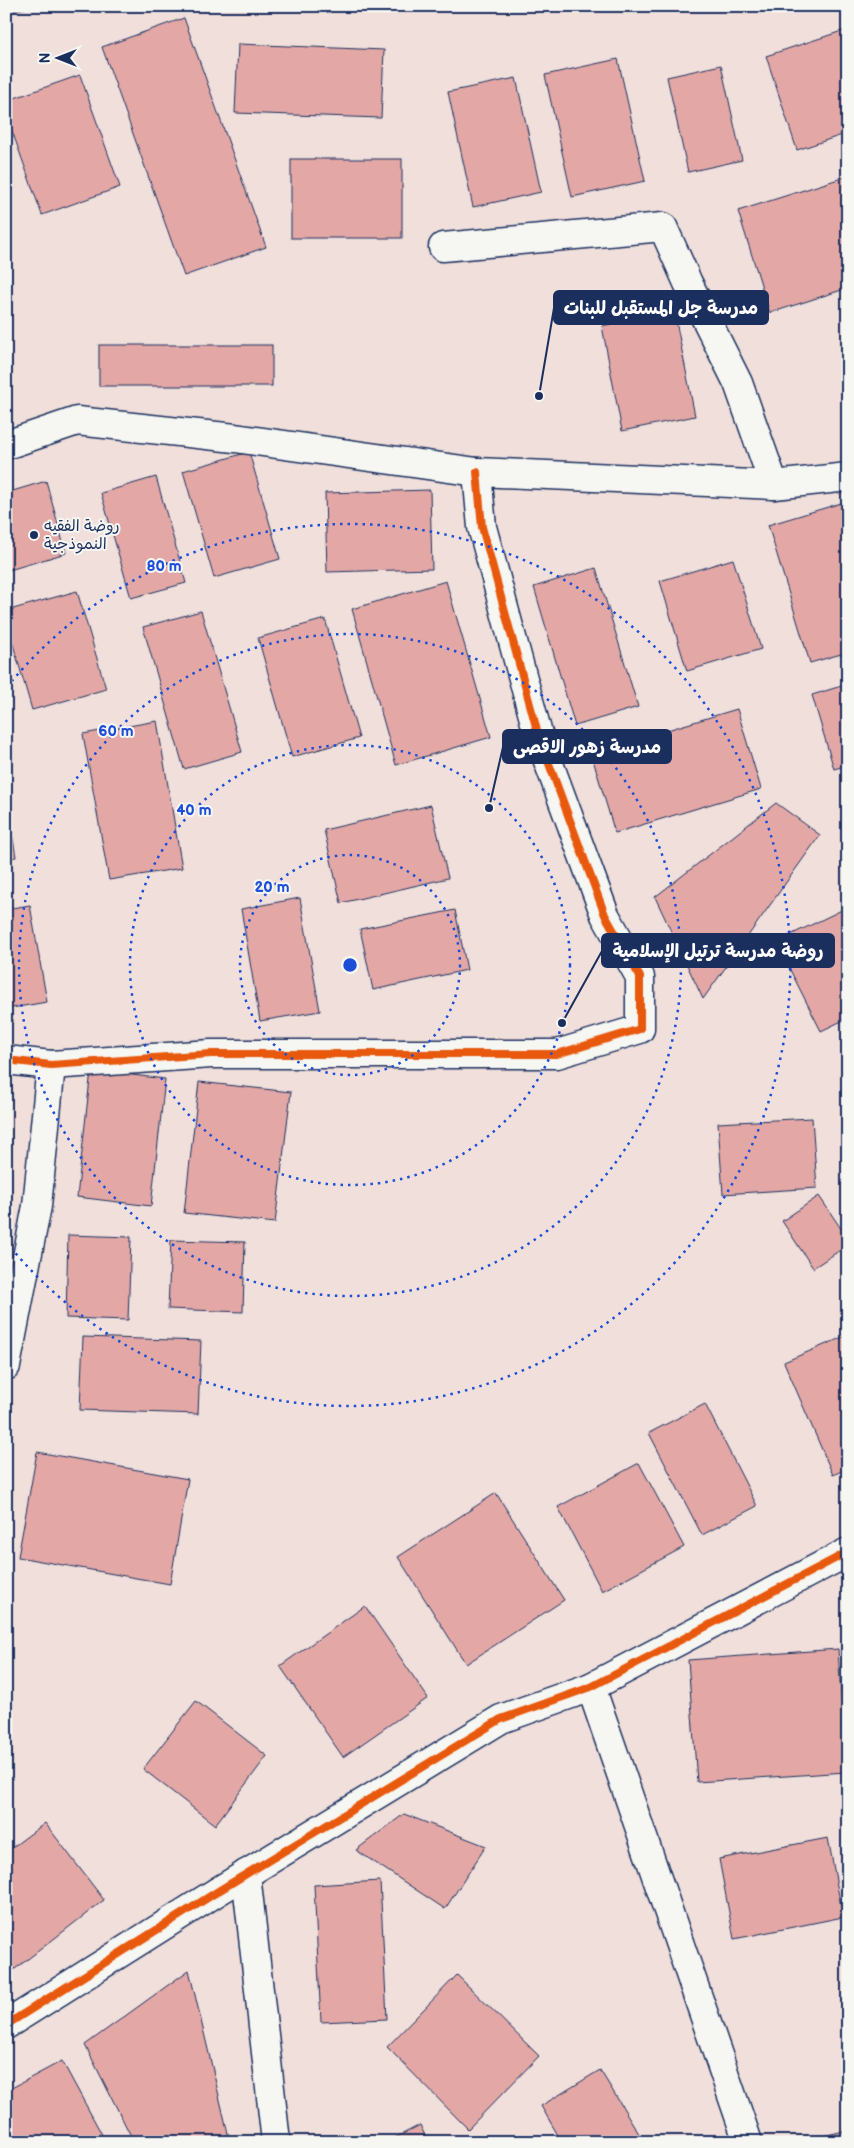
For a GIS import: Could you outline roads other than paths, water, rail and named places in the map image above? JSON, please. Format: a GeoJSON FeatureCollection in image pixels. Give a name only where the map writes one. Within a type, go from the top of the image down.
{"type":"FeatureCollection","features":[{"type":"Feature","properties":{"kind":"street"},"geometry":{"type":"LineString","coordinates":[[443,247],[663,227],[688,283],[738,383],[774,485]]}},
{"type":"Feature","properties":{"kind":"street"},"geometry":{"type":"LineString","coordinates":[[6,445],[77,421],[235,438],[477,472],[774,485],[848,477]]}},
{"type":"Feature","properties":{"kind":"street"},"geometry":{"type":"LineString","coordinates":[[6,1060],[50,1065],[211,1054],[557,1054],[640,1030],[640,977],[605,915],[538,734],[482,527],[477,472]]}},
{"type":"Feature","properties":{"kind":"street"},"geometry":{"type":"LineString","coordinates":[[6,1366],[37,1206],[50,1065]]}},
{"type":"Feature","properties":{"kind":"street"},"geometry":{"type":"LineString","coordinates":[[6,2025],[246,1874],[502,1719],[591,1688],[848,1552]]}},
{"type":"Feature","properties":{"kind":"street"},"geometry":{"type":"LineString","coordinates":[[591,1688],[748,2142]]}},
{"type":"Feature","properties":{"kind":"street"},"geometry":{"type":"LineString","coordinates":[[246,1874],[276,2142]]}},
{"type":"Feature","properties":{"kind":"place","name":"مدرسة جل المستقبل للبنات"},"geometry":{"type":"Point","coordinates":[539,396]}},
{"type":"Feature","properties":{"kind":"place","name":"روضة الفقيه النموذجية"},"geometry":{"type":"Point","coordinates":[34,535]}},
{"type":"Feature","properties":{"kind":"place","name":"مدرسة زهور الاقصى"},"geometry":{"type":"Point","coordinates":[489,808]}},
{"type":"Feature","properties":{"kind":"place","name":"روضة مدرسة ترتيل الإسلامية"},"geometry":{"type":"Point","coordinates":[562,1023]}}]}
